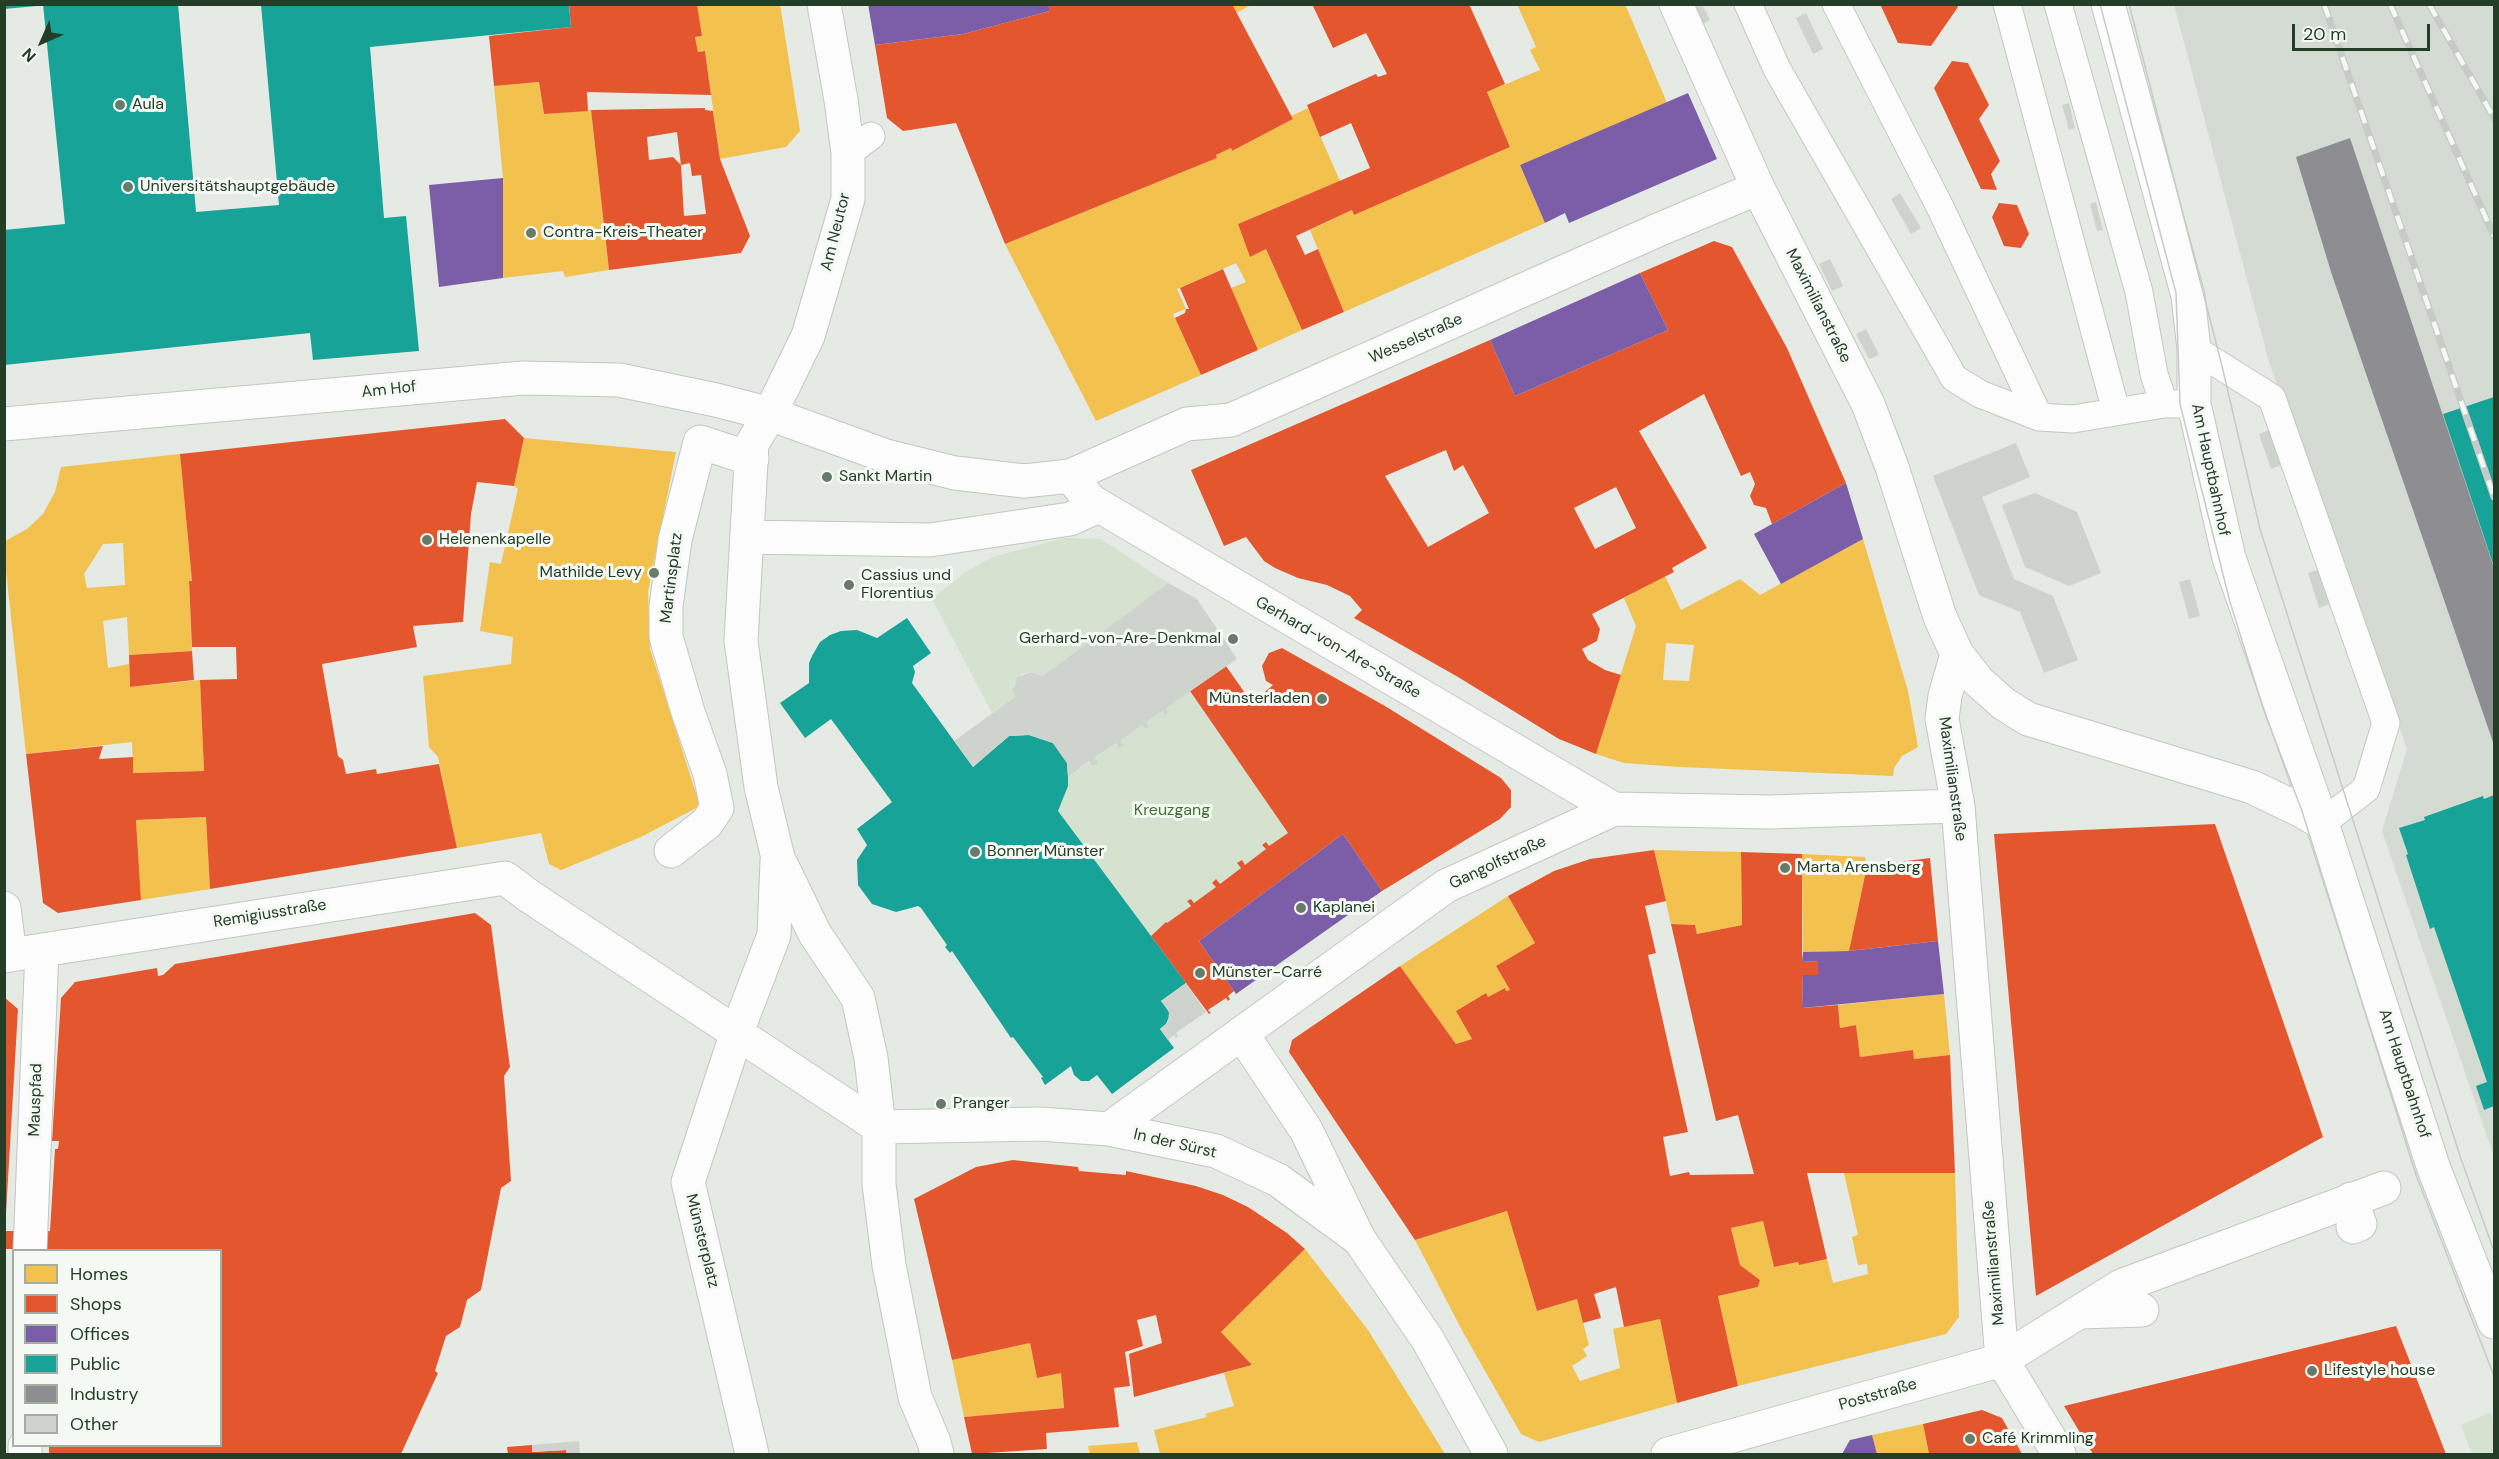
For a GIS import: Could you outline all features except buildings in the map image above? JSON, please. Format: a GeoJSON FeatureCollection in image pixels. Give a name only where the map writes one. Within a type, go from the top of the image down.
{"type":"FeatureCollection","features":[{"type":"Feature","properties":{"kind":"street","name":"Am Neutor"},"geometry":{"type":"LineString","coordinates":[[770,414],[808,336],[848,199],[859,144],[841,100],[824,4]]}},
{"type":"Feature","properties":{"kind":"street","name":"Maximilianstraße"},"geometry":{"type":"LineString","coordinates":[[1676,4],[1758,188],[1868,404],[1892,467],[1940,616],[1957,654],[1945,696],[1942,719],[1958,806],[2002,1360],[2059,1455]]}},
{"type":"Feature","properties":{"kind":"street","name":"Am Hauptbahnhof"},"geometry":{"type":"LineString","coordinates":[[2108,4],[2188,296],[2194,349],[2179,404],[2229,558],[2322,823],[2434,1169],[2494,1322]]}},
{"type":"Feature","properties":{"kind":"street","name":"Wesselstraße"},"geometry":{"type":"LineString","coordinates":[[1070,476],[1187,424],[1231,420],[1758,188]]}},
{"type":"Feature","properties":{"kind":"street","name":"Am Hof"},"geometry":{"type":"LineString","coordinates":[[4,424],[523,378],[619,380],[770,414]]}},
{"type":"Feature","properties":{"kind":"street"},"geometry":{"type":"LineString","coordinates":[[1070,476],[1024,481],[955,473],[886,456],[770,414],[752,444],[747,537],[930,540],[1070,519],[1099,506]]}},
{"type":"Feature","properties":{"kind":"street","name":"Martinsplatz"},"geometry":{"type":"LineString","coordinates":[[671,851],[708,823],[717,808],[710,774],[688,712],[666,637],[666,606],[675,540],[700,442],[752,459]]}},
{"type":"Feature","properties":{"kind":"street","name":"Gerhard-von-Are-Straße"},"geometry":{"type":"LineString","coordinates":[[1070,476],[1091,501],[1099,506],[1614,809]]}},
{"type":"Feature","properties":{"kind":"street","name":"Münsterplatz"},"geometry":{"type":"LineString","coordinates":[[747,537],[741,641],[761,787],[778,858],[815,934],[858,998],[871,1058],[879,1126],[879,1184],[889,1265],[915,1397],[934,1442],[937,1455]]}},
{"type":"Feature","properties":{"kind":"street"},"geometry":{"type":"LineString","coordinates":[[1957,654],[1987,689],[2004,704],[2028,719],[2252,787],[2322,823]]}},
{"type":"Feature","properties":{"kind":"street","name":"Gangolfstraße"},"geometry":{"type":"LineString","coordinates":[[1109,1129],[1446,886],[1614,809],[1769,812],[1958,806]]}},
{"type":"Feature","properties":{"kind":"street","name":"Münsterplatz"},"geometry":{"type":"LineString","coordinates":[[752,1455],[688,1182],[737,1032],[774,935],[778,858]]}},
{"type":"Feature","properties":{"kind":"street","name":"Remigiusstraße"},"geometry":{"type":"LineString","coordinates":[[8,955],[517,887],[737,1032]]}},
{"type":"Feature","properties":{"kind":"street"},"geometry":{"type":"LineString","coordinates":[[4,908],[8,955]]}},
{"type":"Feature","properties":{"kind":"street","name":"Mauspfad"},"geometry":{"type":"LineString","coordinates":[[30,1249],[42,950]]}},
{"type":"Feature","properties":{"kind":"street"},"geometry":{"type":"LineString","coordinates":[[737,1032],[879,1126]]}},
{"type":"Feature","properties":{"kind":"street","name":"In der Sürst"},"geometry":{"type":"LineString","coordinates":[[1242,1034],[1306,1130],[1359,1239],[1428,1340],[1491,1455]]}},
{"type":"Feature","properties":{"kind":"street","name":"In der Sürst"},"geometry":{"type":"LineString","coordinates":[[879,1126],[1040,1124],[1109,1129],[1216,1151],[1278,1180],[1359,1239]]}},
{"type":"Feature","properties":{"kind":"street","name":"Poststraße"},"geometry":{"type":"LineString","coordinates":[[1668,1455],[2002,1360],[2121,1286],[2352,1213],[2384,1188]]}},
{"type":"Feature","properties":{"kind":"street"},"geometry":{"type":"LineString","coordinates":[[2077,1312],[2142,1310]]}},
{"type":"Feature","properties":{"kind":"lane"},"geometry":{"type":"LineString","coordinates":[[1748,4],[1778,69],[1954,378],[1980,394],[2039,417],[2073,419],[2116,411],[2179,404]]}},
{"type":"Feature","properties":{"kind":"lane"},"geometry":{"type":"LineString","coordinates":[[1836,4],[1940,207],[2039,417]]}},
{"type":"Feature","properties":{"kind":"lane"},"geometry":{"type":"LineString","coordinates":[[2007,4],[2116,411]]}},
{"type":"Feature","properties":{"kind":"lane"},"geometry":{"type":"LineString","coordinates":[[2058,4],[2139,292],[2154,374],[2179,404]]}},
{"type":"Feature","properties":{"kind":"lane"},"geometry":{"type":"LineString","coordinates":[[2194,349],[2272,398],[2386,723],[2366,789],[2322,823]]}},
{"type":"Feature","properties":{"kind":"shaded area"},"geometry":{"type":"Polygon","coordinates":[[[2174,5],[2494,5],[2494,1157],[2382,831],[2407,749],[2269,362],[2174,5]]]}},
{"type":"Feature","properties":{"kind":"green space"},"geometry":{"type":"Polygon","coordinates":[[[1065,538],[1101,539],[1168,583],[1043,676],[1031,672],[1021,674],[1013,685],[1015,697],[992,713],[932,599],[963,574],[992,557],[1065,538]]]}},
{"type":"Feature","properties":{"kind":"green space","name":"Kreuzgang"},"geometry":{"type":"Polygon","coordinates":[[[1190,691],[1288,833],[1269,846],[1262,845],[1266,849],[1245,865],[1242,861],[1238,863],[1241,868],[1220,884],[1216,879],[1212,883],[1216,887],[1194,903],[1191,899],[1187,901],[1191,906],[1166,922],[1151,936],[1058,811],[1068,777],[1116,743],[1119,748],[1123,745],[1120,741],[1142,725],[1146,729],[1149,727],[1146,722],[1162,711],[1168,713],[1166,708],[1190,691]]]}},
{"type":"Feature","properties":{"kind":"green space"},"geometry":{"type":"Polygon","coordinates":[[[2491,1412],[2494,1422],[2494,1454],[2472,1454],[2461,1425],[2491,1412]]]}},
{"type":"Feature","properties":{"kind":"tram line"},"geometry":{"type":"LineString","coordinates":[[2100,4],[2176,293],[2180,404],[2230,602],[2264,711],[2302,811],[2416,1175],[2494,1376]]}},
{"type":"Feature","properties":{"kind":"tram line"},"geometry":{"type":"LineString","coordinates":[[2129,4],[2222,366],[2260,529],[2461,1159],[2494,1251]]}},
{"type":"Feature","properties":{"kind":"railway"},"geometry":{"type":"LineString","coordinates":[[2324,4],[2494,497]]}},
{"type":"Feature","properties":{"kind":"railway"},"geometry":{"type":"LineString","coordinates":[[2390,4],[2494,236]]}},
{"type":"Feature","properties":{"kind":"railway"},"geometry":{"type":"LineString","coordinates":[[2429,4],[2494,118]]}},
{"type":"Feature","properties":{"kind":"place","name":"Aula"},"geometry":{"type":"Point","coordinates":[120,105]}},
{"type":"Feature","properties":{"kind":"place","name":"Universitätshauptgebäude"},"geometry":{"type":"Point","coordinates":[128,187]}},
{"type":"Feature","properties":{"kind":"place","name":"Contra-Kreis-Theater"},"geometry":{"type":"Point","coordinates":[531,233]}},
{"type":"Feature","properties":{"kind":"place","name":"Sankt Martin"},"geometry":{"type":"Point","coordinates":[827,477]}},
{"type":"Feature","properties":{"kind":"place","name":"Helenenkapelle"},"geometry":{"type":"Point","coordinates":[427,540]}},
{"type":"Feature","properties":{"kind":"place","name":"Mathilde Levy"},"geometry":{"type":"Point","coordinates":[654,573]}},
{"type":"Feature","properties":{"kind":"place","name":"Cassius und Florentius"},"geometry":{"type":"Point","coordinates":[849,585]}},
{"type":"Feature","properties":{"kind":"place","name":"Gerhard-von-Are-Denkmal"},"geometry":{"type":"Point","coordinates":[1233,639]}},
{"type":"Feature","properties":{"kind":"place","name":"Münsterladen"},"geometry":{"type":"Point","coordinates":[1322,699]}},
{"type":"Feature","properties":{"kind":"place","name":"Bonner Münster"},"geometry":{"type":"Point","coordinates":[975,852]}},
{"type":"Feature","properties":{"kind":"place","name":"Marta Arensberg"},"geometry":{"type":"Point","coordinates":[1785,868]}},
{"type":"Feature","properties":{"kind":"place","name":"Kaplanei"},"geometry":{"type":"Point","coordinates":[1301,908]}},
{"type":"Feature","properties":{"kind":"place","name":"Münster-Carré"},"geometry":{"type":"Point","coordinates":[1200,973]}},
{"type":"Feature","properties":{"kind":"place","name":"Pranger"},"geometry":{"type":"Point","coordinates":[941,1104]}},
{"type":"Feature","properties":{"kind":"place","name":"Lifestyle house"},"geometry":{"type":"Point","coordinates":[2312,1371]}},
{"type":"Feature","properties":{"kind":"place","name":"Café Krimmling"},"geometry":{"type":"Point","coordinates":[1970,1439]}}]}
